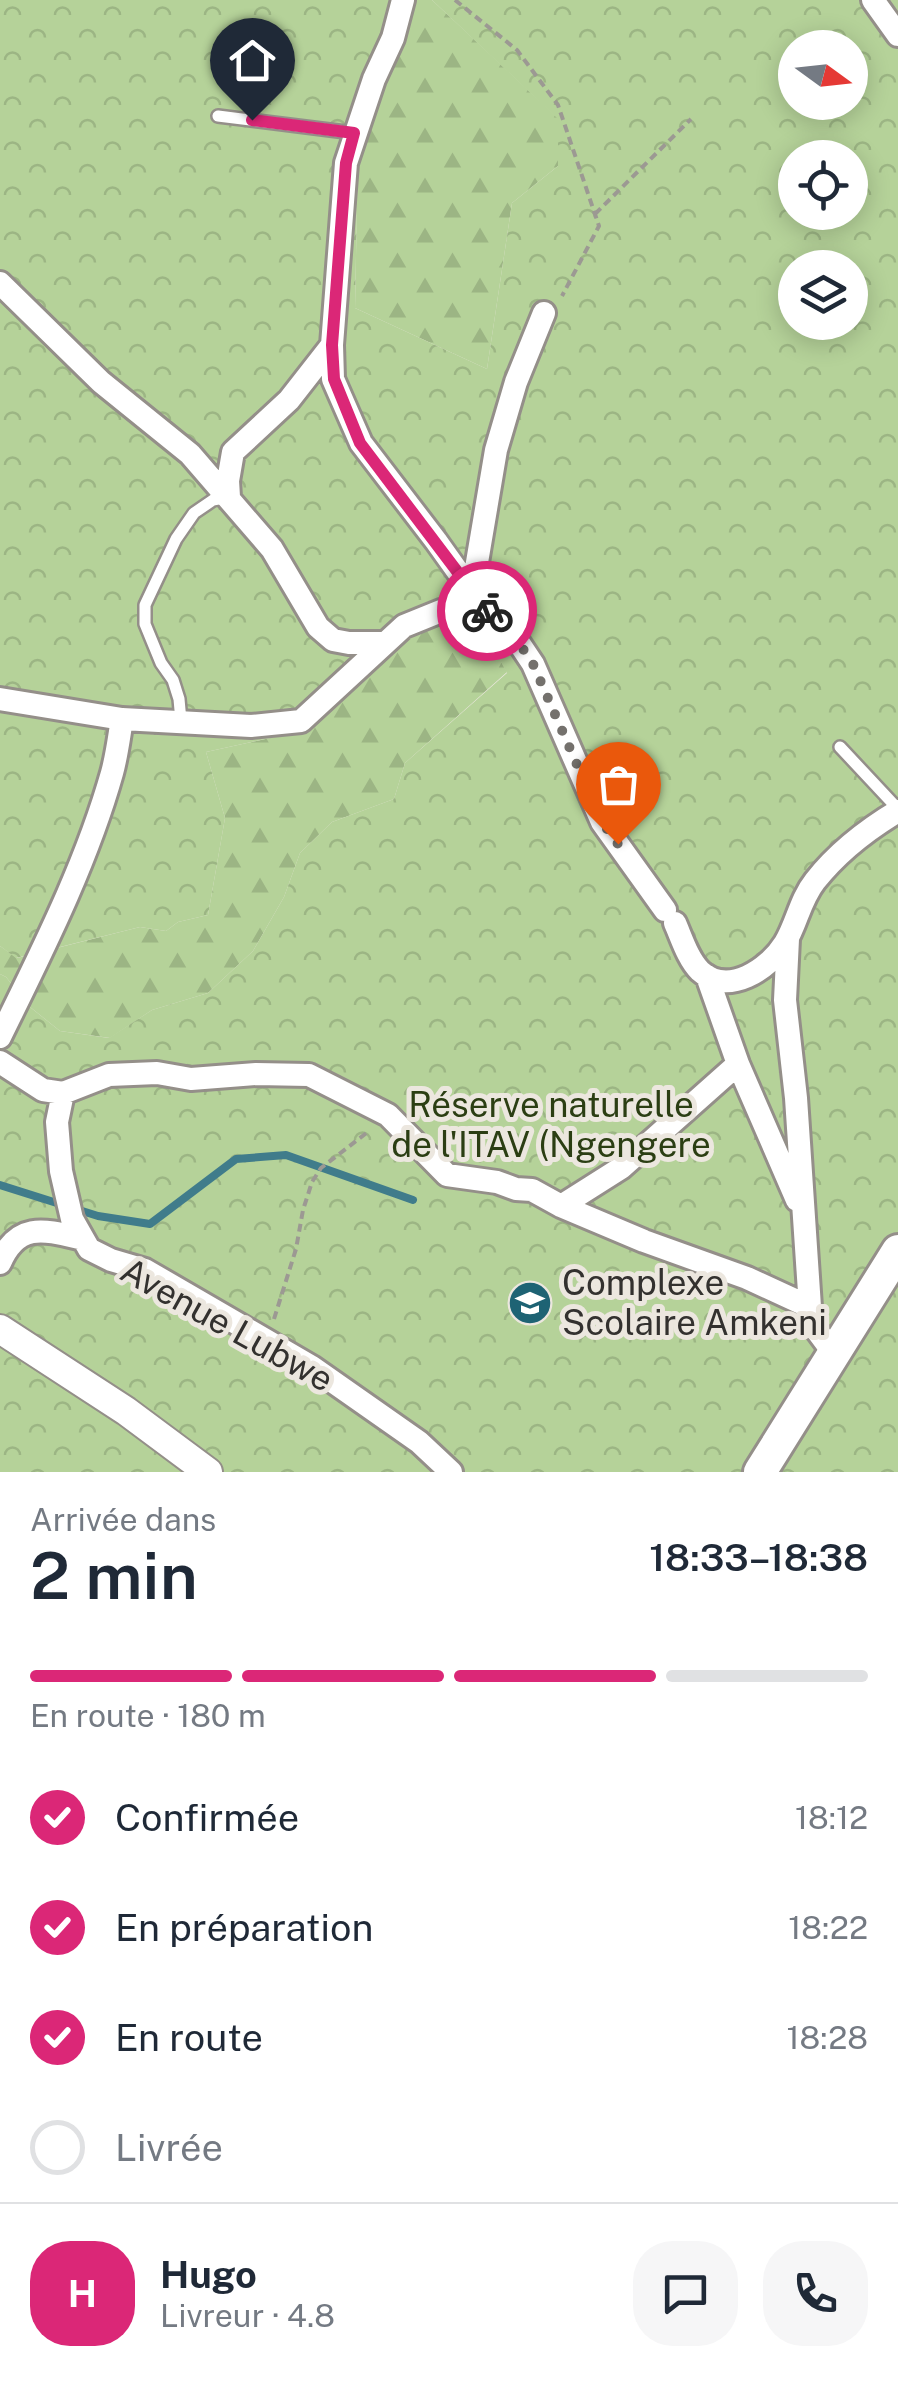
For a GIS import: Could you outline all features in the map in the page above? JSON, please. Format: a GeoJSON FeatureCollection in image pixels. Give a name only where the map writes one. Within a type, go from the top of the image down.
{"type":"FeatureCollection","features":[{"type":"Feature","properties":{"kind":"main road"},"geometry":{"type":"LineString","coordinates":[[760,1472],[898,1250]]}},
{"type":"Feature","properties":{"kind":"street"},"geometry":{"type":"LineString","coordinates":[[404,0],[346,163],[332,345],[334,379],[360,443],[477,600],[509,628],[533,664],[602,822],[670,916],[697,968],[707,976],[727,981],[748,977],[766,967],[788,939]]}},
{"type":"Feature","properties":{"kind":"street"},"geometry":{"type":"LineString","coordinates":[[874,0],[898,36]]}},
{"type":"Feature","properties":{"kind":"street"},"geometry":{"type":"LineString","coordinates":[[0,284],[102,382],[190,454],[272,549],[318,627],[334,640],[384,642]]}},
{"type":"Feature","properties":{"kind":"street"},"geometry":{"type":"LineString","coordinates":[[477,600],[496,450],[516,382],[544,313]]}},
{"type":"Feature","properties":{"kind":"street"},"geometry":{"type":"LineString","coordinates":[[229,497],[234,452],[290,400],[332,345]]}},
{"type":"Feature","properties":{"kind":"street"},"geometry":{"type":"LineString","coordinates":[[190,454],[234,452]]}},
{"type":"Feature","properties":{"kind":"street"},"geometry":{"type":"LineString","coordinates":[[0,699],[122,719],[251,726],[301,721],[404,626],[477,600]]}},
{"type":"Feature","properties":{"kind":"street"},"geometry":{"type":"LineString","coordinates":[[0,1037],[53,930],[88,844],[112,771],[122,719]]}},
{"type":"Feature","properties":{"kind":"street"},"geometry":{"type":"LineString","coordinates":[[835,1355],[815,1328],[810,1307],[786,1000],[788,939],[814,882],[834,859],[898,809]]}},
{"type":"Feature","properties":{"kind":"street"},"geometry":{"type":"LineString","coordinates":[[707,976],[738,1064],[804,1218]]}},
{"type":"Feature","properties":{"kind":"street"},"geometry":{"type":"LineString","coordinates":[[0,1062],[43,1090],[63,1093],[109,1076],[157,1073],[192,1079],[309,1075],[388,1115],[447,1175],[532,1190],[644,1241],[747,1278],[810,1307]]}},
{"type":"Feature","properties":{"kind":"street"},"geometry":{"type":"LineString","coordinates":[[561,1206],[621,1168],[738,1064]]}},
{"type":"Feature","properties":{"kind":"street"},"geometry":{"type":"LineString","coordinates":[[63,1093],[56,1122],[61,1171],[72,1219],[83,1239]]}},
{"type":"Feature","properties":{"kind":"street","name":"Avenue Lubwe"},"geometry":{"type":"LineString","coordinates":[[0,1263],[8,1244],[24,1233],[52,1232],[83,1239],[89,1249],[144,1270],[312,1367],[420,1442],[452,1472]]}},
{"type":"Feature","properties":{"kind":"street"},"geometry":{"type":"LineString","coordinates":[[0,1329],[126,1411],[208,1472]]}},
{"type":"Feature","properties":{"kind":"lane"},"geometry":{"type":"LineString","coordinates":[[218,116],[354,133]]}},
{"type":"Feature","properties":{"kind":"lane"},"geometry":{"type":"LineString","coordinates":[[181,720],[173,680],[160,663],[145,624],[144,605],[176,538],[194,513],[213,500],[229,497]]}},
{"type":"Feature","properties":{"kind":"lane"},"geometry":{"type":"LineString","coordinates":[[840,746],[898,809]]}},
{"type":"Feature","properties":{"kind":"path"},"geometry":{"type":"LineString","coordinates":[[455,0],[517,50],[558,105],[600,226],[557,305],[546,300],[544,313]]}},
{"type":"Feature","properties":{"kind":"path"},"geometry":{"type":"LineString","coordinates":[[595,214],[691,120]]}},
{"type":"Feature","properties":{"kind":"path"},"geometry":{"type":"LineString","coordinates":[[286,1352],[276,1335],[274,1318],[312,1182],[321,1168],[388,1115]]}},
{"type":"Feature","properties":{"kind":"green space","name":"Réserve naturelle de l'ITAV (Ngengere"},"geometry":{"type":"Polygon","coordinates":[[[0,0],[412,0],[358,151],[355,308],[487,369],[512,203],[558,166],[558,119],[432,0],[898,0],[898,1472],[0,1472],[0,974],[30,1007],[60,1031],[109,1038],[152,1010],[208,993],[253,951],[284,897],[300,853],[332,822],[394,799],[405,763],[507,673],[476,616],[466,613],[408,629],[288,734],[206,752],[225,818],[208,915],[178,922],[166,931],[140,927],[16,958],[0,946],[0,0]]]}},
{"type":"Feature","properties":{"kind":"green space"},"geometry":{"type":"Polygon","coordinates":[[[412,0],[432,0],[558,118],[558,166],[512,203],[487,369],[355,308],[358,151],[412,0]]]}},
{"type":"Feature","properties":{"kind":"green space"},"geometry":{"type":"Polygon","coordinates":[[[446,615],[476,616],[507,672],[405,763],[394,799],[332,822],[300,853],[284,897],[253,951],[208,993],[152,1010],[110,1038],[60,1031],[30,1007],[0,974],[0,946],[17,958],[140,927],[166,931],[178,922],[208,915],[225,818],[206,752],[288,734],[408,629],[446,615]]]}},
{"type":"Feature","properties":{"kind":"waterway"},"geometry":{"type":"LineString","coordinates":[[0,1185],[98,1216],[150,1224],[236,1159],[286,1155],[413,1200]]}},
{"type":"Feature","properties":{"kind":"way so far"},"geometry":{"type":"LineString","coordinates":[[487,611],[509,628],[533,664],[602,822],[618,844]]}},
{"type":"Feature","properties":{"kind":"place","name":"Complexe Scolaire Amkeni"},"geometry":{"type":"Point","coordinates":[530,1303]}},
{"type":"Feature","properties":{"kind":"route"},"geometry":{"type":"LineString","coordinates":[[252,120],[354,133],[346,163],[332,345],[334,379],[360,443],[487,611]]}}]}
